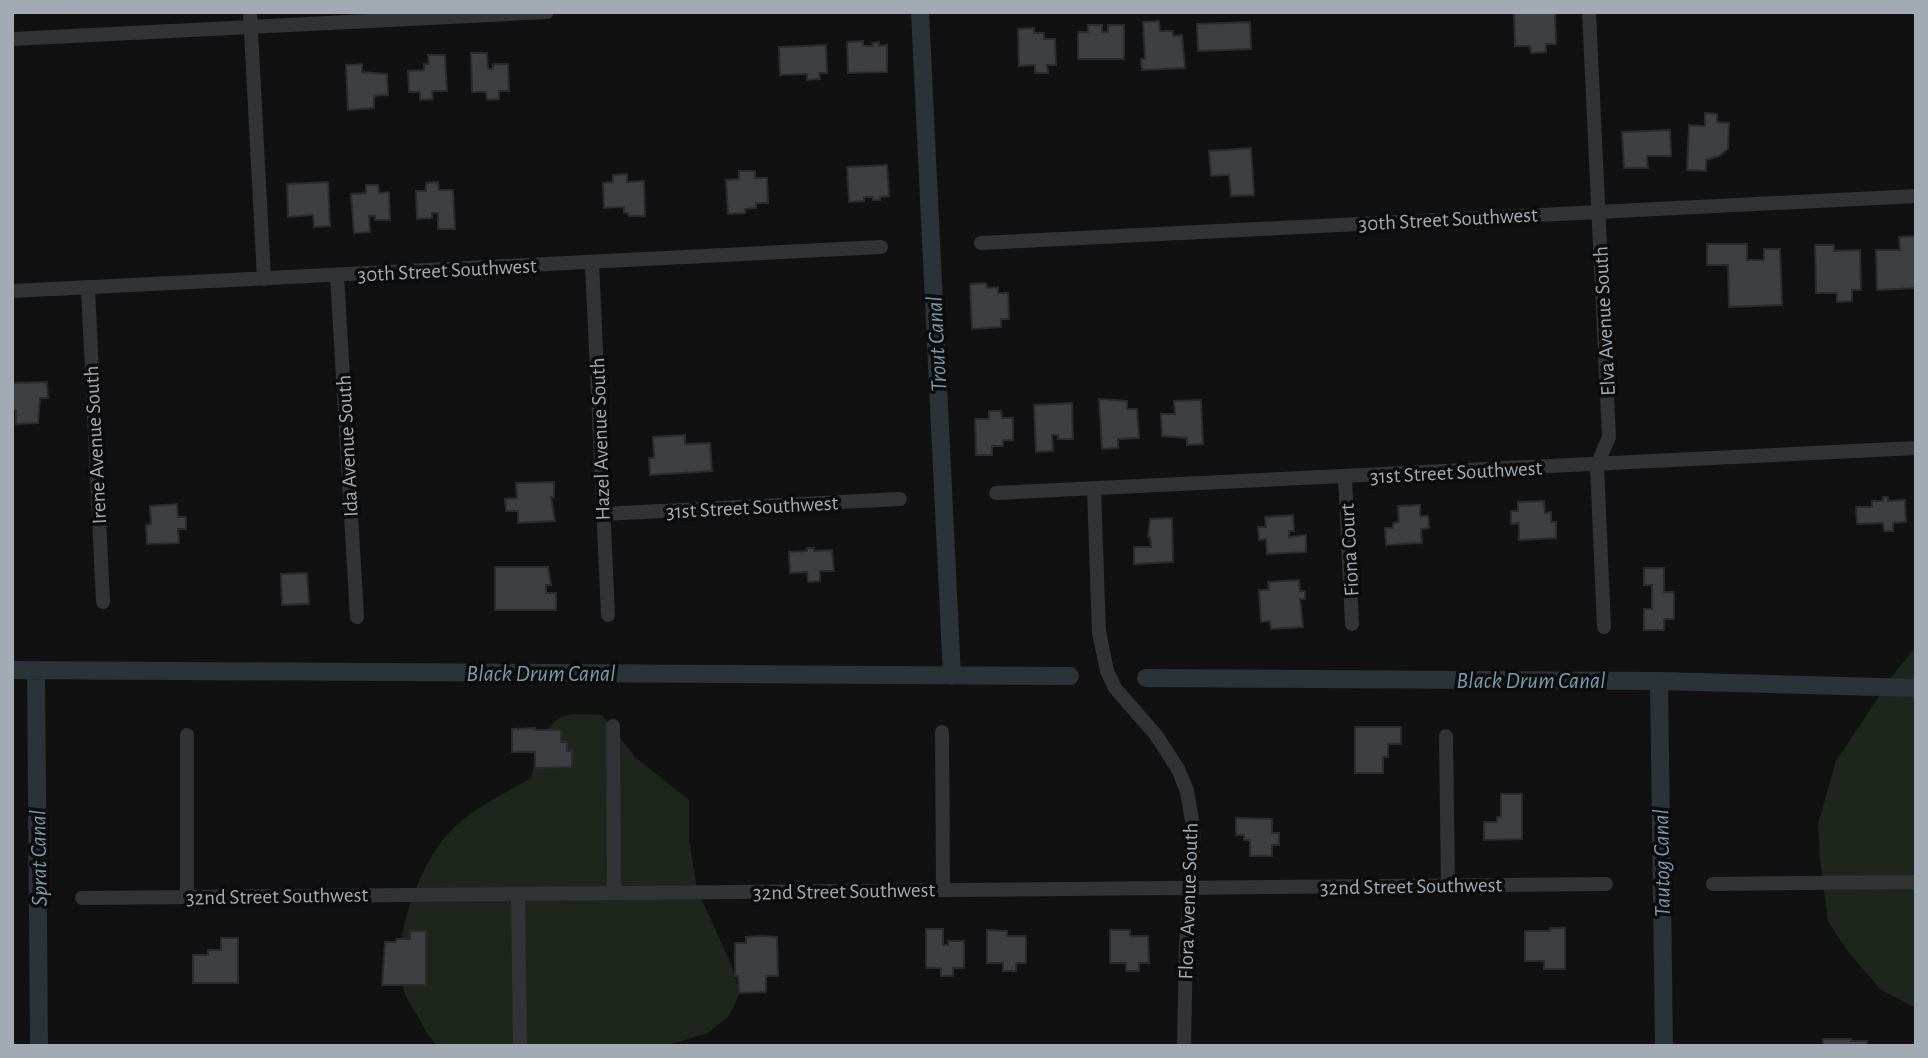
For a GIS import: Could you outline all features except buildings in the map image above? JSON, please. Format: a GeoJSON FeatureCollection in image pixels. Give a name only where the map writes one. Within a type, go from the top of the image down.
{"type":"FeatureCollection","features":[{"type":"Feature","properties":{"kind":"street"},"geometry":{"type":"LineString","coordinates":[[12,39],[250,20],[547,12]]}},
{"type":"Feature","properties":{"kind":"street","name":"Elva Avenue South"},"geometry":{"type":"LineString","coordinates":[[1589,12],[1609,437],[1597,465],[1604,627]]}},
{"type":"Feature","properties":{"kind":"street"},"geometry":{"type":"LineString","coordinates":[[250,20],[264,279]]}},
{"type":"Feature","properties":{"kind":"street","name":"30th Street Southwest"},"geometry":{"type":"LineString","coordinates":[[981,243],[1916,196]]}},
{"type":"Feature","properties":{"kind":"street","name":"30th Street Southwest"},"geometry":{"type":"LineString","coordinates":[[12,291],[881,247]]}},
{"type":"Feature","properties":{"kind":"street","name":"Hazel Avenue South"},"geometry":{"type":"LineString","coordinates":[[592,262],[608,615]]}},
{"type":"Feature","properties":{"kind":"street","name":"Ida Avenue South"},"geometry":{"type":"LineString","coordinates":[[337,275],[357,617]]}},
{"type":"Feature","properties":{"kind":"street","name":"Irene Avenue South"},"geometry":{"type":"LineString","coordinates":[[88,288],[103,602]]}},
{"type":"Feature","properties":{"kind":"street","name":"31st Street Southwest"},"geometry":{"type":"LineString","coordinates":[[996,493],[1916,448]]}},
{"type":"Feature","properties":{"kind":"street","name":"Fiona Court"},"geometry":{"type":"LineString","coordinates":[[1345,477],[1352,624]]}},
{"type":"Feature","properties":{"kind":"street","name":"Flora Avenue South"},"geometry":{"type":"LineString","coordinates":[[1094,489],[1102,653],[1115,688],[1168,752],[1187,791],[1194,832],[1186,945],[1184,1046]]}},
{"type":"Feature","properties":{"kind":"street","name":"31st Street Southwest"},"geometry":{"type":"LineString","coordinates":[[603,514],[901,499]]}},
{"type":"Feature","properties":{"kind":"street"},"geometry":{"type":"LineString","coordinates":[[613,726],[614,893]]}},
{"type":"Feature","properties":{"kind":"street"},"geometry":{"type":"LineString","coordinates":[[942,732],[943,890]]}},
{"type":"Feature","properties":{"kind":"street"},"geometry":{"type":"LineString","coordinates":[[187,735],[187,897]]}},
{"type":"Feature","properties":{"kind":"street"},"geometry":{"type":"LineString","coordinates":[[1446,736],[1448,885]]}},
{"type":"Feature","properties":{"kind":"street"},"geometry":{"type":"LineString","coordinates":[[1713,884],[1916,882]]}},
{"type":"Feature","properties":{"kind":"street","name":"32nd Street Southwest"},"geometry":{"type":"LineString","coordinates":[[82,898],[1606,884]]}},
{"type":"Feature","properties":{"kind":"street"},"geometry":{"type":"LineString","coordinates":[[518,894],[520,1046]]}},
{"type":"Feature","properties":{"kind":"shaded area"},"geometry":{"type":"Polygon","coordinates":[[[1916,646],[1916,1008],[1881,990],[1846,949],[1828,921],[1818,824],[1836,761],[1891,678],[1916,646]]]}},
{"type":"Feature","properties":{"kind":"shaded area"},"geometry":{"type":"Polygon","coordinates":[[[568,715],[602,715],[635,757],[689,800],[689,839],[697,889],[731,964],[740,993],[729,1016],[708,1033],[665,1046],[438,1046],[406,996],[401,978],[402,935],[415,889],[436,850],[456,826],[476,810],[531,778],[541,742],[556,720],[568,715]]]}},
{"type":"Feature","properties":{"kind":"waterway","name":"Trout Canal"},"geometry":{"type":"LineString","coordinates":[[920,12],[952,676]]}},
{"type":"Feature","properties":{"kind":"waterway","name":"Black Drum Canal"},"geometry":{"type":"LineString","coordinates":[[12,670],[1070,676]]}},
{"type":"Feature","properties":{"kind":"waterway","name":"Sprat Canal"},"geometry":{"type":"LineString","coordinates":[[36,670],[39,1046]]}},
{"type":"Feature","properties":{"kind":"waterway","name":"Black Drum Canal"},"geometry":{"type":"LineString","coordinates":[[1146,678],[1659,681],[1916,688]]}},
{"type":"Feature","properties":{"kind":"waterway","name":"Tautog Canal"},"geometry":{"type":"LineString","coordinates":[[1659,681],[1664,1046]]}}]}
